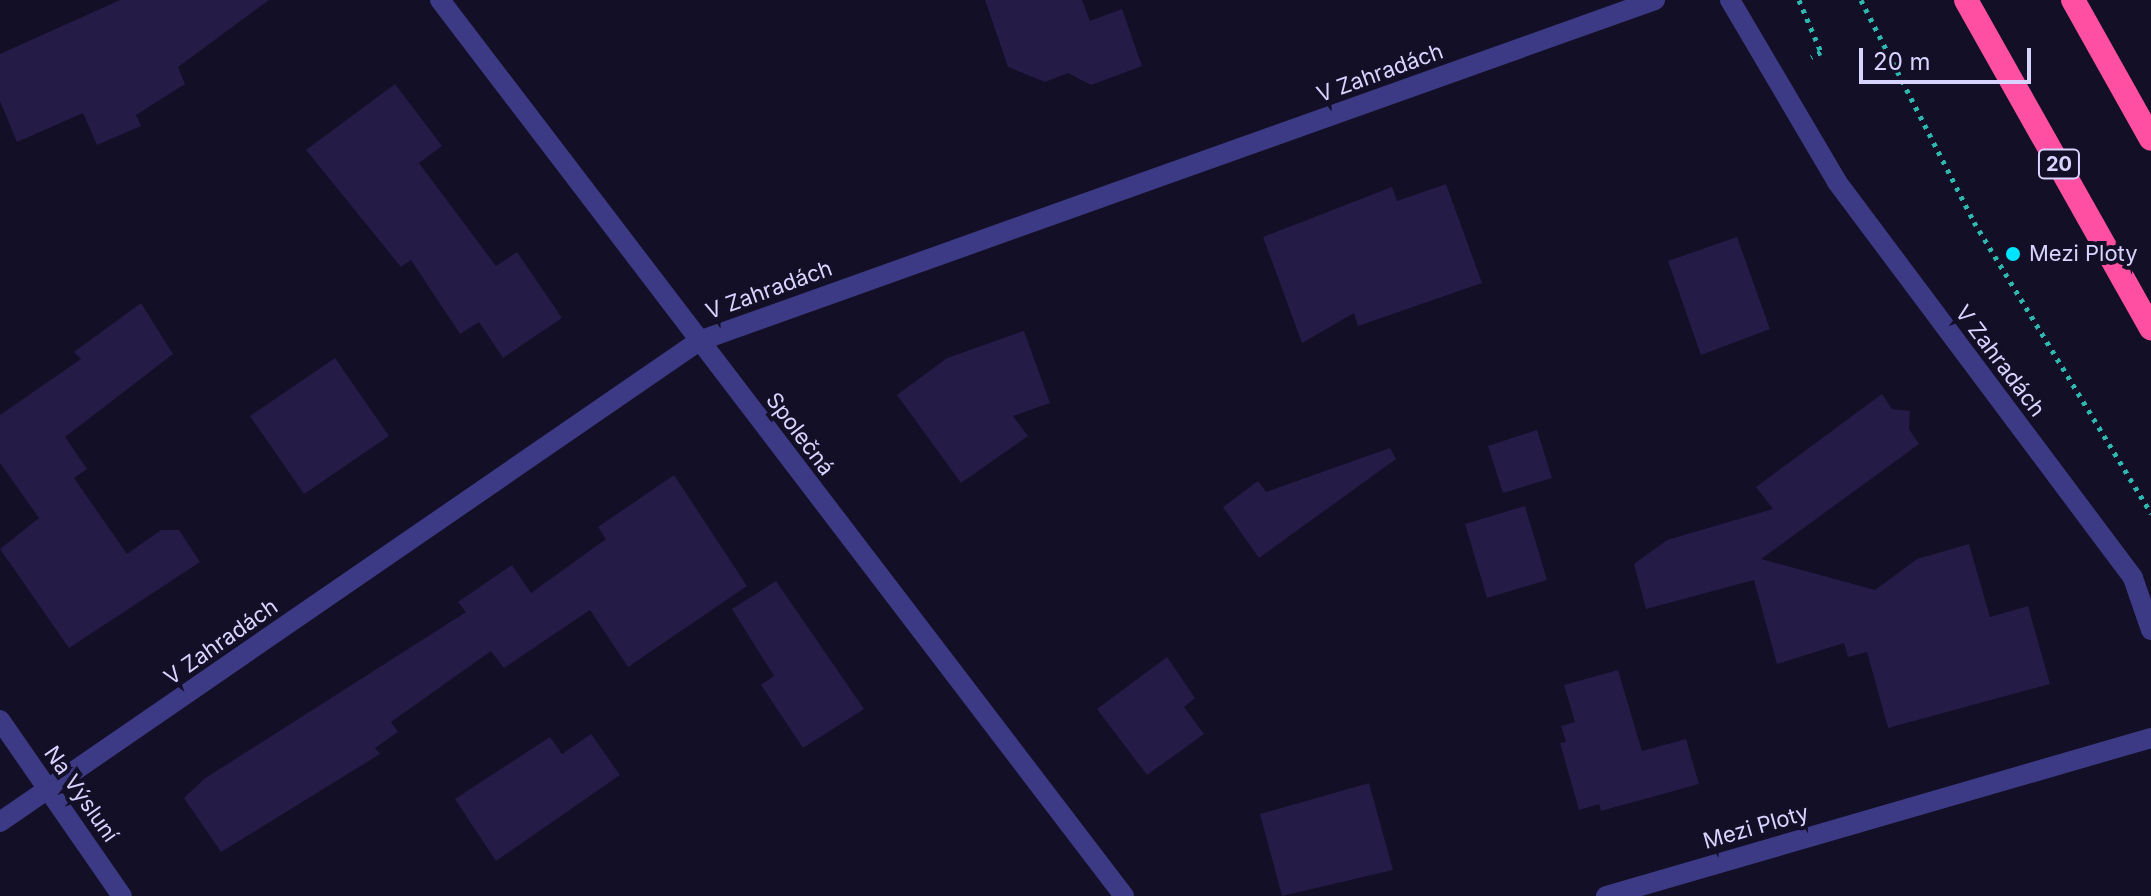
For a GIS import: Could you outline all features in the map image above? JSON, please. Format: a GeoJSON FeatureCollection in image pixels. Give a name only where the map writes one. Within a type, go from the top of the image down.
{"type":"FeatureCollection","features":[{"type":"Feature","properties":{"kind":"highway","name":"20"},"geometry":{"type":"LineString","coordinates":[[1966,0],[2151,328]]}},
{"type":"Feature","properties":{"kind":"highway"},"geometry":{"type":"LineString","coordinates":[[2073,0],[2151,139]]}},
{"type":"Feature","properties":{"kind":"street","name":"Společná"},"geometry":{"type":"LineString","coordinates":[[440,0],[1124,896]]}},
{"type":"Feature","properties":{"kind":"street","name":"V Zahradách"},"geometry":{"type":"LineString","coordinates":[[0,822],[699,341],[1655,0]]}},
{"type":"Feature","properties":{"kind":"street","name":"V Zahradách"},"geometry":{"type":"LineString","coordinates":[[1730,0],[1837,182],[2133,578],[2151,630]]}},
{"type":"Feature","properties":{"kind":"street","name":"Na Výsluní"},"geometry":{"type":"LineString","coordinates":[[0,720],[122,896]]}},
{"type":"Feature","properties":{"kind":"street","name":"Mezi Ploty"},"geometry":{"type":"LineString","coordinates":[[1606,896],[2151,738]]}},
{"type":"Feature","properties":{"kind":"path"},"geometry":{"type":"LineString","coordinates":[[1799,0],[1804,12]]}},
{"type":"Feature","properties":{"kind":"path"},"geometry":{"type":"LineString","coordinates":[[1861,0],[1974,222],[2151,513]]}},
{"type":"Feature","properties":{"kind":"building"},"geometry":{"type":"Polygon","coordinates":[[[120,0],[269,0],[178,67],[185,84],[136,115],[141,126],[97,145],[83,113],[17,142],[0,101],[0,54],[120,0]]]}},
{"type":"Feature","properties":{"kind":"building"},"geometry":{"type":"Polygon","coordinates":[[[985,0],[1082,0],[1090,21],[1122,9],[1142,66],[1091,85],[1068,73],[1045,82],[1008,67],[985,0]]]}},
{"type":"Feature","properties":{"kind":"building"},"geometry":{"type":"Polygon","coordinates":[[[395,84],[442,146],[419,163],[496,266],[517,252],[562,318],[503,358],[479,322],[460,334],[411,260],[401,267],[306,150],[395,84]]]}},
{"type":"Feature","properties":{"kind":"building"},"geometry":{"type":"Polygon","coordinates":[[[1446,184],[1482,283],[1358,326],[1354,313],[1302,343],[1263,237],[1392,187],[1397,201],[1446,184]]]}},
{"type":"Feature","properties":{"kind":"building"},"geometry":{"type":"Polygon","coordinates":[[[1737,237],[1770,329],[1701,355],[1668,261],[1737,237]]]}},
{"type":"Feature","properties":{"kind":"building"},"geometry":{"type":"Polygon","coordinates":[[[141,303],[173,354],[65,437],[87,469],[74,478],[127,554],[161,530],[179,530],[200,562],[69,648],[0,549],[39,518],[0,463],[0,415],[81,359],[74,352],[141,303]]]}},
{"type":"Feature","properties":{"kind":"building"},"geometry":{"type":"Polygon","coordinates":[[[1024,331],[1050,403],[1013,416],[1028,436],[961,483],[897,395],[947,358],[1024,331]]]}},
{"type":"Feature","properties":{"kind":"building"},"geometry":{"type":"Polygon","coordinates":[[[335,358],[389,436],[304,494],[250,416],[335,358]]]}},
{"type":"Feature","properties":{"kind":"building"},"geometry":{"type":"Polygon","coordinates":[[[1882,394],[1892,409],[1910,411],[1909,429],[1919,444],[1761,559],[1875,590],[1917,559],[1969,544],[1990,617],[2028,606],[2050,684],[1888,728],[1867,652],[1848,657],[1844,643],[1777,664],[1754,580],[1646,609],[1634,564],[1667,540],[1773,509],[1756,487],[1882,394]]]}},
{"type":"Feature","properties":{"kind":"building"},"geometry":{"type":"Polygon","coordinates":[[[1537,430],[1552,478],[1503,493],[1488,446],[1537,430]]]}},
{"type":"Feature","properties":{"kind":"building"},"geometry":{"type":"Polygon","coordinates":[[[1390,448],[1396,459],[1259,558],[1223,507],[1258,481],[1266,492],[1390,448]]]}},
{"type":"Feature","properties":{"kind":"building"},"geometry":{"type":"Polygon","coordinates":[[[674,475],[747,586],[628,667],[590,610],[504,668],[491,651],[391,722],[398,732],[375,748],[380,754],[221,852],[184,798],[204,779],[466,612],[458,602],[512,565],[531,593],[606,539],[598,527],[674,475]]]}},
{"type":"Feature","properties":{"kind":"building"},"geometry":{"type":"Polygon","coordinates":[[[1525,506],[1547,580],[1487,598],[1465,524],[1525,506]]]}},
{"type":"Feature","properties":{"kind":"building"},"geometry":{"type":"Polygon","coordinates":[[[776,581],[864,709],[803,748],[761,685],[774,676],[732,609],[776,581]]]}},
{"type":"Feature","properties":{"kind":"building"},"geometry":{"type":"Polygon","coordinates":[[[1167,657],[1195,698],[1184,707],[1204,734],[1147,775],[1097,709],[1167,657]]]}},
{"type":"Feature","properties":{"kind":"building"},"geometry":{"type":"Polygon","coordinates":[[[1618,670],[1642,751],[1686,739],[1699,784],[1601,811],[1599,804],[1579,810],[1560,743],[1566,742],[1561,726],[1575,722],[1564,685],[1618,670]]]}},
{"type":"Feature","properties":{"kind":"building"},"geometry":{"type":"Polygon","coordinates":[[[591,734],[620,775],[496,861],[455,799],[550,737],[562,754],[591,734]]]}},
{"type":"Feature","properties":{"kind":"building"},"geometry":{"type":"Polygon","coordinates":[[[1369,783],[1393,870],[1282,896],[1260,814],[1369,783]]]}},
{"type":"Feature","properties":{"kind":"place","name":"Mezi Ploty"},"geometry":{"type":"Point","coordinates":[2013,254]}}]}
